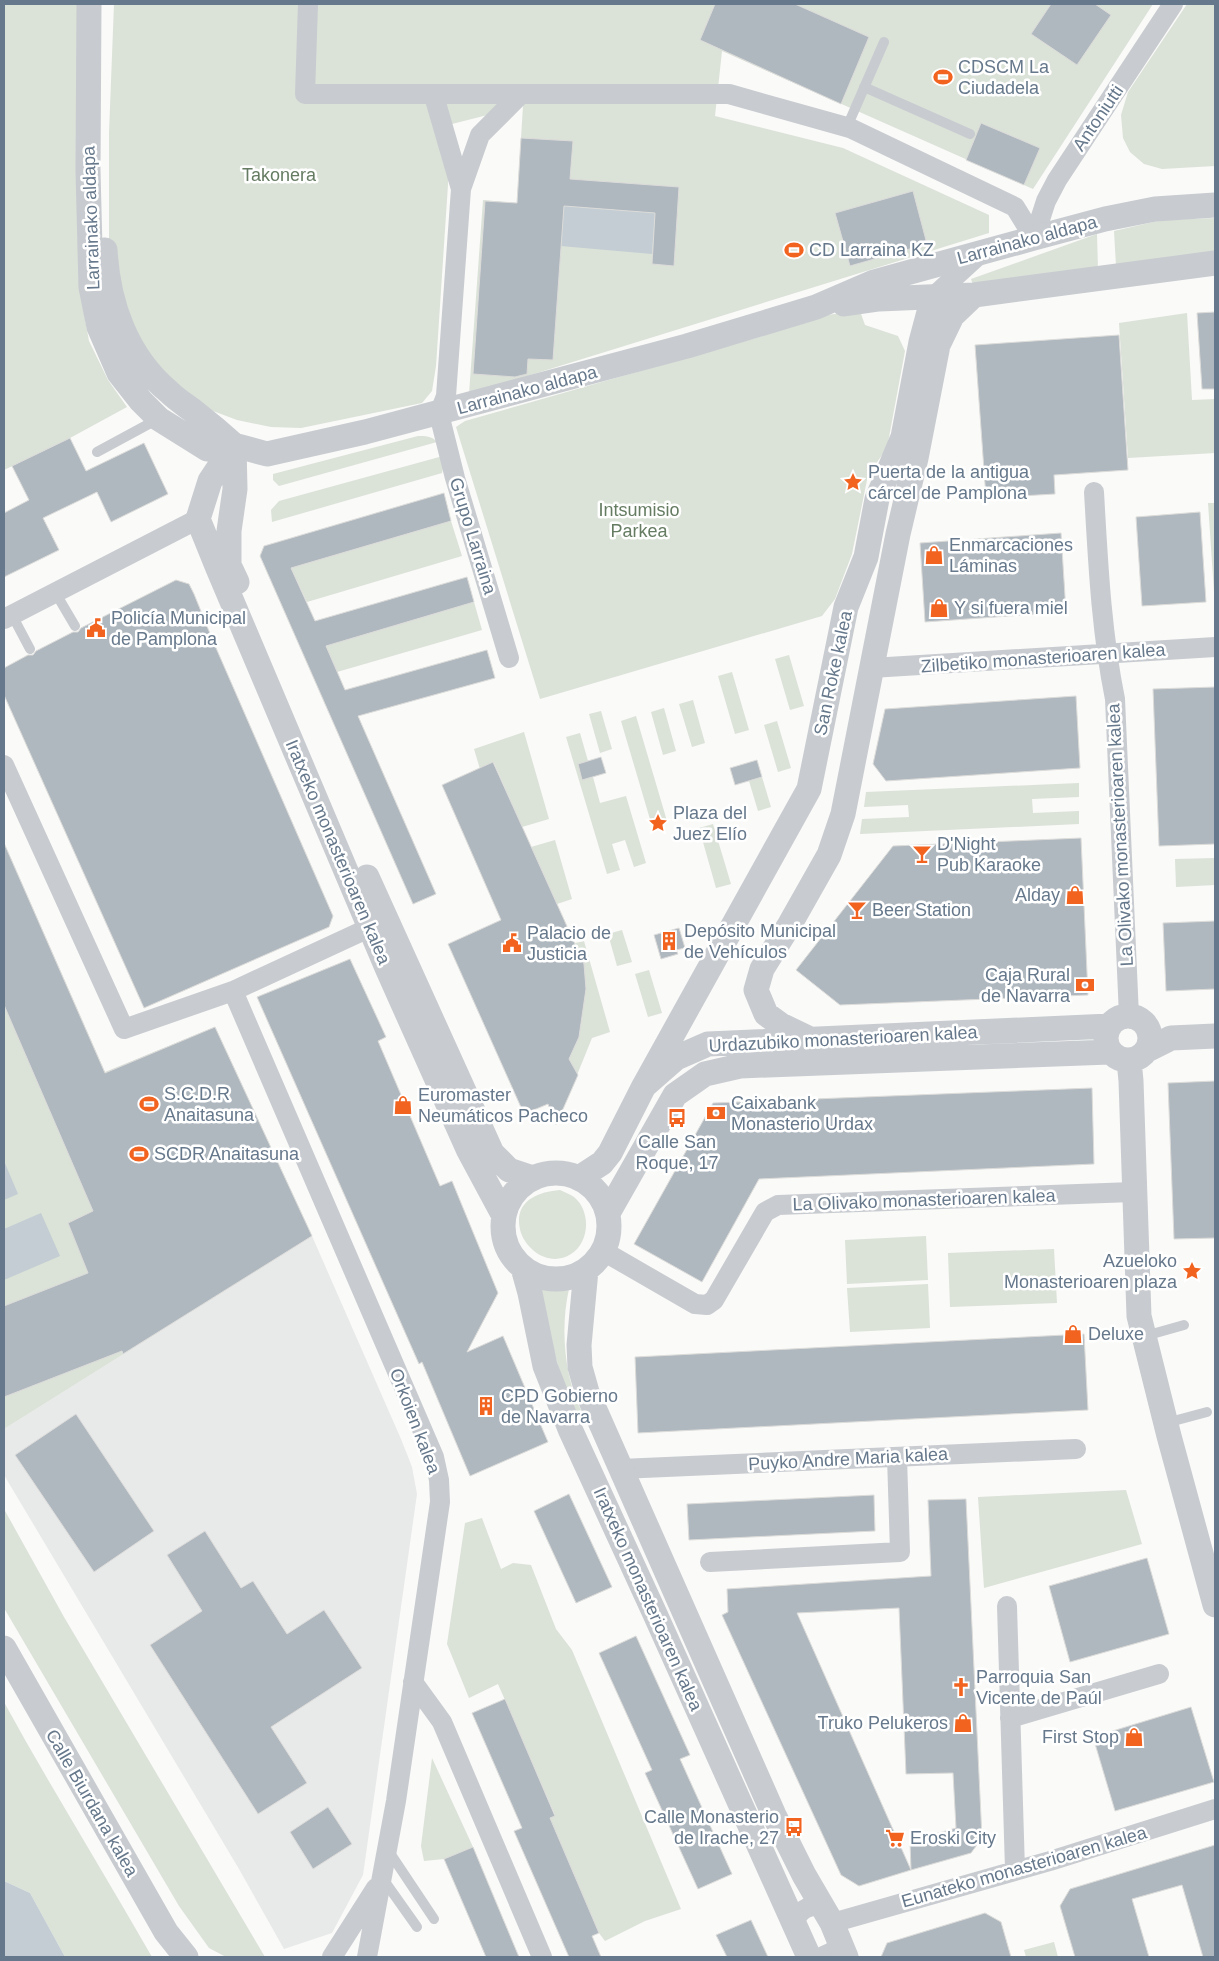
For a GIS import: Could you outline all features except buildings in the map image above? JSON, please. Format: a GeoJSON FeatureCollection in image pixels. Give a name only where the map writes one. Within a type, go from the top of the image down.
{"type":"FeatureCollection","features":[{"type":"Feature","properties":{"kind":"street","name":"Larrainako aldapa"},"geometry":{"type":"LineString","coordinates":[[89,4],[88,170],[91,287],[99,327],[119,373],[141,401],[159,419],[207,449],[234,445],[267,454],[365,432],[439,414],[687,346],[816,307],[874,282],[1034,238],[1155,209],[1215,205]]}},
{"type":"Feature","properties":{"kind":"street","name":"Larrainako aldapa"},"geometry":{"type":"LineString","coordinates":[[104,4],[104,227],[107,278],[117,318],[135,353],[154,378],[234,445]]}},
{"type":"Feature","properties":{"kind":"street"},"geometry":{"type":"LineString","coordinates":[[308,4],[306,94],[434,96],[729,94],[847,127],[1015,207],[1034,238]]}},
{"type":"Feature","properties":{"kind":"street","name":"Antoniutti"},"geometry":{"type":"LineString","coordinates":[[1034,238],[1046,201],[1057,180],[1174,4]]}},
{"type":"Feature","properties":{"kind":"street"},"geometry":{"type":"LineString","coordinates":[[439,414],[446,396],[461,189],[480,135],[521,94]]}},
{"type":"Feature","properties":{"kind":"street"},"geometry":{"type":"LineString","coordinates":[[434,96],[461,189]]}},
{"type":"Feature","properties":{"kind":"street"},"geometry":{"type":"LineString","coordinates":[[933,297],[982,252]]}},
{"type":"Feature","properties":{"kind":"street","name":"Larrainako aldapa"},"geometry":{"type":"LineString","coordinates":[[816,307],[879,299],[974,295],[1215,263]]}},
{"type":"Feature","properties":{"kind":"street","name":"San Roke kalea"},"geometry":{"type":"LineString","coordinates":[[808,1038],[781,1026],[766,1014],[756,990],[762,969],[790,924],[829,854],[842,814],[938,345],[952,316],[974,295]]}},
{"type":"Feature","properties":{"kind":"street","name":"San Roke kalea"},"geometry":{"type":"LineString","coordinates":[[644,1086],[809,789],[846,607],[866,558],[877,499],[903,437],[921,342],[933,297]]}},
{"type":"Feature","properties":{"kind":"street","name":"Grupo Larraina"},"geometry":{"type":"LineString","coordinates":[[439,414],[455,478],[509,658]]}},
{"type":"Feature","properties":{"kind":"street"},"geometry":{"type":"LineString","coordinates":[[8,617],[198,519],[210,481],[234,445]]}},
{"type":"Feature","properties":{"kind":"street","name":"Iratxeko monasterioaren kalea"},"geometry":{"type":"LineString","coordinates":[[234,445],[235,489],[229,531],[229,565],[338,818],[468,1149],[504,1216]]}},
{"type":"Feature","properties":{"kind":"street"},"geometry":{"type":"LineString","coordinates":[[207,449],[210,481]]}},
{"type":"Feature","properties":{"kind":"street"},"geometry":{"type":"LineString","coordinates":[[235,489],[267,454]]}},
{"type":"Feature","properties":{"kind":"street","name":"La Olivako monasterioaren kalea"},"geometry":{"type":"LineString","coordinates":[[1094,492],[1106,654],[1114,699],[1131,1081],[1139,1316],[1215,1605]]}},
{"type":"Feature","properties":{"kind":"street","name":"Iratxeko monasterioaren kalea"},"geometry":{"type":"LineString","coordinates":[[198,519],[224,584],[379,924],[492,1153],[509,1170],[533,1178]]}},
{"type":"Feature","properties":{"kind":"street","name":"Zilbetiko monasterioaren kalea"},"geometry":{"type":"LineString","coordinates":[[871,668],[1215,647]]}},
{"type":"Feature","properties":{"kind":"street"},"geometry":{"type":"LineString","coordinates":[[4,764],[124,1030],[233,991],[379,924]]}},
{"type":"Feature","properties":{"kind":"street","name":"Orkoien kalea"},"geometry":{"type":"LineString","coordinates":[[233,991],[434,1457],[439,1480],[440,1502],[388,1850],[366,1957]]}},
{"type":"Feature","properties":{"kind":"street","name":"Urdazubiko monasterioaren kalea"},"geometry":{"type":"LineString","coordinates":[[580,1178],[602,1163],[610,1153],[644,1086],[676,1058],[708,1044],[808,1038],[1171,1038],[1215,1036]]}},
{"type":"Feature","properties":{"kind":"street","name":"Urdazubiko monasterioaren kalea"},"geometry":{"type":"LineString","coordinates":[[608,1213],[675,1095],[705,1074],[740,1066],[1128,1038]]}},
{"type":"Feature","properties":{"kind":"street"},"geometry":{"type":"LineString","coordinates":[[548,1173],[564,1173],[580,1178],[592,1187],[602,1199],[608,1213],[609,1228],[607,1242],[594,1264],[586,1270],[571,1277],[554,1279],[538,1276],[524,1268],[514,1258],[506,1245],[503,1231],[504,1216],[510,1200],[520,1187],[533,1178],[548,1173]]}},
{"type":"Feature","properties":{"kind":"street","name":"La Olivako monasterioaren kalea"},"geometry":{"type":"LineString","coordinates":[[603,1251],[695,1304],[707,1306],[714,1300],[765,1212],[778,1205],[1134,1192]]}},
{"type":"Feature","properties":{"kind":"street","name":"Iratxeko monasterioaren kalea"},"geometry":{"type":"LineString","coordinates":[[524,1268],[545,1366],[567,1420],[793,1923],[825,1944]]}},
{"type":"Feature","properties":{"kind":"street","name":"Iratxeko monasterioaren kalea"},"geometry":{"type":"LineString","coordinates":[[586,1270],[578,1335],[580,1366],[587,1392],[774,1815],[825,1944]]}},
{"type":"Feature","properties":{"kind":"street","name":"Puyko Andre Maria kalea"},"geometry":{"type":"LineString","coordinates":[[620,1469],[1076,1449]]}},
{"type":"Feature","properties":{"kind":"street"},"geometry":{"type":"LineString","coordinates":[[710,1562],[900,1552],[897,1457]]}},
{"type":"Feature","properties":{"kind":"street"},"geometry":{"type":"LineString","coordinates":[[1007,1606],[1015,1870]]}},
{"type":"Feature","properties":{"kind":"street","name":"Calle Biurdana kalea"},"geometry":{"type":"LineString","coordinates":[[4,1648],[166,1932],[186,1957]]}},
{"type":"Feature","properties":{"kind":"street"},"geometry":{"type":"LineString","coordinates":[[1010,1718],[1159,1674]]}},
{"type":"Feature","properties":{"kind":"street"},"geometry":{"type":"LineString","coordinates":[[413,1682],[442,1722],[542,1957]]}},
{"type":"Feature","properties":{"kind":"street","name":"Eunateko monasterioaren kalea"},"geometry":{"type":"LineString","coordinates":[[825,1944],[1015,1870],[1215,1809]]}},
{"type":"Feature","properties":{"kind":"street","name":"Orkoien kalea"},"geometry":{"type":"LineString","coordinates":[[332,1957],[382,1878]]}},
{"type":"Feature","properties":{"kind":"street"},"geometry":{"type":"LineString","coordinates":[[793,1923],[798,1914],[812,1905],[825,1944]]}},
{"type":"Feature","properties":{"kind":"lane"},"geometry":{"type":"LineString","coordinates":[[847,127],[884,42]]}},
{"type":"Feature","properties":{"kind":"lane"},"geometry":{"type":"LineString","coordinates":[[864,87],[970,134]]}},
{"type":"Feature","properties":{"kind":"lane"},"geometry":{"type":"LineString","coordinates":[[98,452],[159,419]]}},
{"type":"Feature","properties":{"kind":"lane"},"geometry":{"type":"LineString","coordinates":[[55,592],[75,626]]}},
{"type":"Feature","properties":{"kind":"lane"},"geometry":{"type":"LineString","coordinates":[[8,617],[30,649]]}},
{"type":"Feature","properties":{"kind":"lane"},"geometry":{"type":"LineString","coordinates":[[1144,1336],[1184,1325]]}},
{"type":"Feature","properties":{"kind":"lane"},"geometry":{"type":"LineString","coordinates":[[1166,1423],[1208,1412]]}},
{"type":"Feature","properties":{"kind":"lane"},"geometry":{"type":"LineString","coordinates":[[388,1850],[434,1919]]}},
{"type":"Feature","properties":{"kind":"lane"},"geometry":{"type":"LineString","coordinates":[[382,1878],[417,1927]]}},
{"type":"Feature","properties":{"kind":"shaded area"},"geometry":{"type":"Polygon","coordinates":[[[564,206],[655,213],[652,254],[561,246],[564,206]]]}},
{"type":"Feature","properties":{"kind":"shaded area"},"geometry":{"type":"Polygon","coordinates":[[[4,1161],[18,1194],[4,1200],[4,1161]]]}},
{"type":"Feature","properties":{"kind":"shaded area"},"geometry":{"type":"Polygon","coordinates":[[[41,1213],[60,1256],[4,1280],[4,1229],[41,1213]]]}},
{"type":"Feature","properties":{"kind":"shaded area"},"geometry":{"type":"Polygon","coordinates":[[[312,1236],[401,1439],[412,1467],[417,1494],[363,1875],[332,1933],[284,1949],[239,1869],[4,1475],[4,1429],[312,1236]]]}},
{"type":"Feature","properties":{"kind":"shaded area"},"geometry":{"type":"Polygon","coordinates":[[[4,1881],[30,1893],[65,1957],[4,1957],[4,1881]]]}},
{"type":"Feature","properties":{"kind":"green space"},"geometry":{"type":"Polygon","coordinates":[[[4,4],[80,4],[84,314],[89,341],[108,380],[127,407],[70,438],[4,470],[4,4]]]}},
{"type":"Feature","properties":{"kind":"green space","name":"Takonera"},"geometry":{"type":"Polygon","coordinates":[[[114,4],[1153,4],[1033,189],[722,51],[715,116],[843,148],[989,215],[989,233],[469,394],[483,200],[517,203],[523,106],[452,124],[436,366],[432,391],[422,403],[301,428],[271,427],[237,420],[197,405],[145,365],[109,263],[109,133],[114,4]]]}},
{"type":"Feature","properties":{"kind":"green space"},"geometry":{"type":"Polygon","coordinates":[[[1187,4],[1215,4],[1215,166],[1162,169],[1144,164],[1130,152],[1123,138],[1121,115],[1128,92],[1187,4]]]}},
{"type":"Feature","properties":{"kind":"green space"},"geometry":{"type":"Polygon","coordinates":[[[1215,218],[1215,251],[1116,266],[1114,231],[1162,220],[1215,218]]]}},
{"type":"Feature","properties":{"kind":"green space"},"geometry":{"type":"Polygon","coordinates":[[[1097,234],[1098,270],[973,285],[971,279],[1097,234]]]}},
{"type":"Feature","properties":{"kind":"green space","name":"Intsumisio Parkea"},"geometry":{"type":"Polygon","coordinates":[[[860,311],[865,325],[898,336],[905,351],[887,448],[868,475],[852,554],[835,599],[822,616],[540,699],[456,427],[465,421],[759,337],[818,316],[860,311]]]}},
{"type":"Feature","properties":{"kind":"green space"},"geometry":{"type":"Polygon","coordinates":[[[1187,313],[1192,400],[1215,399],[1215,453],[1128,458],[1119,323],[1187,313]]]}},
{"type":"Feature","properties":{"kind":"green space"},"geometry":{"type":"Polygon","coordinates":[[[418,436],[431,437],[437,442],[279,486],[273,480],[273,474],[418,436]]]}},
{"type":"Feature","properties":{"kind":"green space"},"geometry":{"type":"Polygon","coordinates":[[[443,456],[442,473],[272,522],[271,510],[279,501],[443,456]]]}},
{"type":"Feature","properties":{"kind":"green space"},"geometry":{"type":"Polygon","coordinates":[[[1208,503],[1215,503],[1215,607],[1208,503]]]}},
{"type":"Feature","properties":{"kind":"green space"},"geometry":{"type":"Polygon","coordinates":[[[451,521],[462,556],[307,602],[291,568],[451,521]]]}},
{"type":"Feature","properties":{"kind":"green space"},"geometry":{"type":"Polygon","coordinates":[[[474,602],[482,630],[337,672],[326,646],[474,602]]]}},
{"type":"Feature","properties":{"kind":"green space"},"geometry":{"type":"Polygon","coordinates":[[[789,655],[804,706],[790,710],[775,659],[789,655]]]}},
{"type":"Feature","properties":{"kind":"green space"},"geometry":{"type":"Polygon","coordinates":[[[732,672],[749,730],[735,734],[718,676],[732,672]]]}},
{"type":"Feature","properties":{"kind":"green space"},"geometry":{"type":"Polygon","coordinates":[[[693,700],[705,743],[692,747],[679,704],[693,700]]]}},
{"type":"Feature","properties":{"kind":"green space"},"geometry":{"type":"Polygon","coordinates":[[[664,708],[676,751],[663,755],[651,712],[664,708]]]}},
{"type":"Feature","properties":{"kind":"green space"},"geometry":{"type":"Polygon","coordinates":[[[601,711],[612,749],[600,753],[589,714],[601,711]]]}},
{"type":"Feature","properties":{"kind":"green space"},"geometry":{"type":"Polygon","coordinates":[[[636,716],[667,821],[652,826],[621,721],[636,716]]]}},
{"type":"Feature","properties":{"kind":"green space"},"geometry":{"type":"Polygon","coordinates":[[[777,721],[791,768],[778,772],[764,725],[777,721]]]}},
{"type":"Feature","properties":{"kind":"green space"},"geometry":{"type":"Polygon","coordinates":[[[524,732],[549,819],[522,827],[494,763],[480,769],[474,749],[524,732]]]}},
{"type":"Feature","properties":{"kind":"green space"},"geometry":{"type":"Polygon","coordinates":[[[580,733],[588,761],[578,764],[582,779],[593,777],[600,803],[626,796],[646,863],[634,867],[625,840],[612,844],[620,870],[607,874],[566,737],[580,733]]]}},
{"type":"Feature","properties":{"kind":"green space"},"geometry":{"type":"Polygon","coordinates":[[[762,777],[771,807],[758,811],[749,781],[762,777]]]}},
{"type":"Feature","properties":{"kind":"green space"},"geometry":{"type":"Polygon","coordinates":[[[1079,783],[1079,797],[1032,799],[1033,813],[1079,811],[1079,824],[860,834],[862,819],[909,817],[908,805],[864,807],[866,792],[1079,783]]]}},
{"type":"Feature","properties":{"kind":"green space"},"geometry":{"type":"Polygon","coordinates":[[[713,824],[731,884],[716,888],[699,828],[713,824]]]}},
{"type":"Feature","properties":{"kind":"green space"},"geometry":{"type":"Polygon","coordinates":[[[555,840],[572,899],[557,904],[531,847],[555,840]]]}},
{"type":"Feature","properties":{"kind":"green space","name":"SCDR Anaitasuna"},"geometry":{"type":"Polygon","coordinates":[[[4,843],[105,1072],[215,1027],[312,1236],[4,1429],[4,843]]]}},
{"type":"Feature","properties":{"kind":"green space"},"geometry":{"type":"Polygon","coordinates":[[[1215,858],[1215,885],[1176,887],[1175,859],[1215,858]]]}},
{"type":"Feature","properties":{"kind":"green space"},"geometry":{"type":"Polygon","coordinates":[[[622,930],[632,962],[617,966],[608,934],[622,930]]]}},
{"type":"Feature","properties":{"kind":"green space"},"geometry":{"type":"Polygon","coordinates":[[[584,941],[610,1032],[592,1038],[577,1075],[569,1059],[579,1037],[586,989],[584,964],[575,943],[584,941]]]}},
{"type":"Feature","properties":{"kind":"green space"},"geometry":{"type":"Polygon","coordinates":[[[649,970],[662,1013],[648,1017],[635,974],[649,970]]]}},
{"type":"Feature","properties":{"kind":"green space"},"geometry":{"type":"Polygon","coordinates":[[[560,1190],[572,1196],[580,1203],[586,1218],[586,1226],[582,1242],[577,1249],[563,1258],[556,1259],[541,1256],[529,1246],[524,1240],[519,1223],[520,1214],[528,1201],[542,1193],[560,1190]]]}},
{"type":"Feature","properties":{"kind":"green space"},"geometry":{"type":"Polygon","coordinates":[[[926,1236],[928,1280],[847,1284],[845,1240],[926,1236]]]}},
{"type":"Feature","properties":{"kind":"green space"},"geometry":{"type":"Polygon","coordinates":[[[1054,1249],[1057,1303],[950,1307],[948,1253],[1054,1249]]]}},
{"type":"Feature","properties":{"kind":"green space"},"geometry":{"type":"Polygon","coordinates":[[[928,1284],[930,1328],[850,1332],[847,1288],[928,1284]]]}},
{"type":"Feature","properties":{"kind":"green space"},"geometry":{"type":"Polygon","coordinates":[[[538,1289],[569,1289],[564,1336],[568,1369],[583,1414],[576,1417],[566,1397],[538,1289]]]}},
{"type":"Feature","properties":{"kind":"green space"},"geometry":{"type":"Polygon","coordinates":[[[1126,1490],[1142,1544],[984,1588],[978,1497],[1126,1490]]]}},
{"type":"Feature","properties":{"kind":"green space"},"geometry":{"type":"Polygon","coordinates":[[[4,1509],[64,1617],[265,1957],[226,1957],[209,1948],[179,1906],[4,1608],[4,1509]]]}},
{"type":"Feature","properties":{"kind":"green space"},"geometry":{"type":"Polygon","coordinates":[[[482,1518],[501,1569],[513,1563],[531,1565],[556,1629],[572,1650],[681,1909],[645,1921],[605,1941],[599,1933],[550,1818],[555,1815],[498,1684],[469,1698],[447,1644],[465,1523],[482,1518]]]}},
{"type":"Feature","properties":{"kind":"green space"},"geometry":{"type":"Polygon","coordinates":[[[4,1702],[152,1957],[65,1957],[30,1893],[4,1881],[4,1702]]]}},
{"type":"Feature","properties":{"kind":"green space"},"geometry":{"type":"Polygon","coordinates":[[[432,1758],[473,1847],[444,1859],[424,1861],[421,1846],[432,1758]]]}},
{"type":"Feature","properties":{"kind":"green space"},"geometry":{"type":"Polygon","coordinates":[[[1054,1942],[1058,1957],[1026,1957],[1024,1950],[1054,1942]]]}},
{"type":"Feature","properties":{"kind":"place","name":"CDSCM La Ciudadela"},"geometry":{"type":"Point","coordinates":[943,77]}},
{"type":"Feature","properties":{"kind":"place","name":"CD Larraina KZ"},"geometry":{"type":"Point","coordinates":[794,250]}},
{"type":"Feature","properties":{"kind":"place","name":"Puerta de la antigua cárcel de Pamplona"},"geometry":{"type":"Point","coordinates":[853,482]}},
{"type":"Feature","properties":{"kind":"place","name":"Enmarcaciones Láminas"},"geometry":{"type":"Point","coordinates":[934,555]}},
{"type":"Feature","properties":{"kind":"place","name":"Y si fuera miel"},"geometry":{"type":"Point","coordinates":[939,608]}},
{"type":"Feature","properties":{"kind":"place","name":"Policía Municipal de Pamplona"},"geometry":{"type":"Point","coordinates":[96,628]}},
{"type":"Feature","properties":{"kind":"place","name":"Plaza del Juez Elío"},"geometry":{"type":"Point","coordinates":[658,823]}},
{"type":"Feature","properties":{"kind":"place","name":"D'Night Pub Karaoke"},"geometry":{"type":"Point","coordinates":[922,854]}},
{"type":"Feature","properties":{"kind":"place","name":"Alday"},"geometry":{"type":"Point","coordinates":[1075,895]}},
{"type":"Feature","properties":{"kind":"place","name":"Beer Station"},"geometry":{"type":"Point","coordinates":[857,910]}},
{"type":"Feature","properties":{"kind":"place","name":"Depósito Municipal de Vehículos"},"geometry":{"type":"Point","coordinates":[669,941]}},
{"type":"Feature","properties":{"kind":"place","name":"Palacio de Justicia"},"geometry":{"type":"Point","coordinates":[512,943]}},
{"type":"Feature","properties":{"kind":"place","name":"Caja Rural de Navarra"},"geometry":{"type":"Point","coordinates":[1085,985]}},
{"type":"Feature","properties":{"kind":"place","name":"S.C.D.R Anaitasuna"},"geometry":{"type":"Point","coordinates":[149,1104]}},
{"type":"Feature","properties":{"kind":"place","name":"Euromaster Neumáticos Pacheco"},"geometry":{"type":"Point","coordinates":[403,1105]}},
{"type":"Feature","properties":{"kind":"place","name":"Caixabank Monasterio Urdax"},"geometry":{"type":"Point","coordinates":[716,1113]}},
{"type":"Feature","properties":{"kind":"place","name":"Calle San Roque, 17"},"geometry":{"type":"Point","coordinates":[677,1118]}},
{"type":"Feature","properties":{"kind":"place","name":"SCDR Anaitasuna"},"geometry":{"type":"Point","coordinates":[139,1154]}},
{"type":"Feature","properties":{"kind":"place","name":"Azueloko Monasterioaren plaza"},"geometry":{"type":"Point","coordinates":[1192,1271]}},
{"type":"Feature","properties":{"kind":"place","name":"Deluxe"},"geometry":{"type":"Point","coordinates":[1073,1334]}},
{"type":"Feature","properties":{"kind":"place","name":"CPD Gobierno de Navarra"},"geometry":{"type":"Point","coordinates":[486,1406]}},
{"type":"Feature","properties":{"kind":"place","name":"Parroquia San Vicente de Paúl"},"geometry":{"type":"Point","coordinates":[961,1687]}},
{"type":"Feature","properties":{"kind":"place","name":"Truko Pelukeros"},"geometry":{"type":"Point","coordinates":[963,1723]}},
{"type":"Feature","properties":{"kind":"place","name":"First Stop"},"geometry":{"type":"Point","coordinates":[1134,1737]}},
{"type":"Feature","properties":{"kind":"place","name":"Calle Monasterio de Irache, 27"},"geometry":{"type":"Point","coordinates":[794,1827]}},
{"type":"Feature","properties":{"kind":"place","name":"Eroski City"},"geometry":{"type":"Point","coordinates":[895,1838]}}]}
